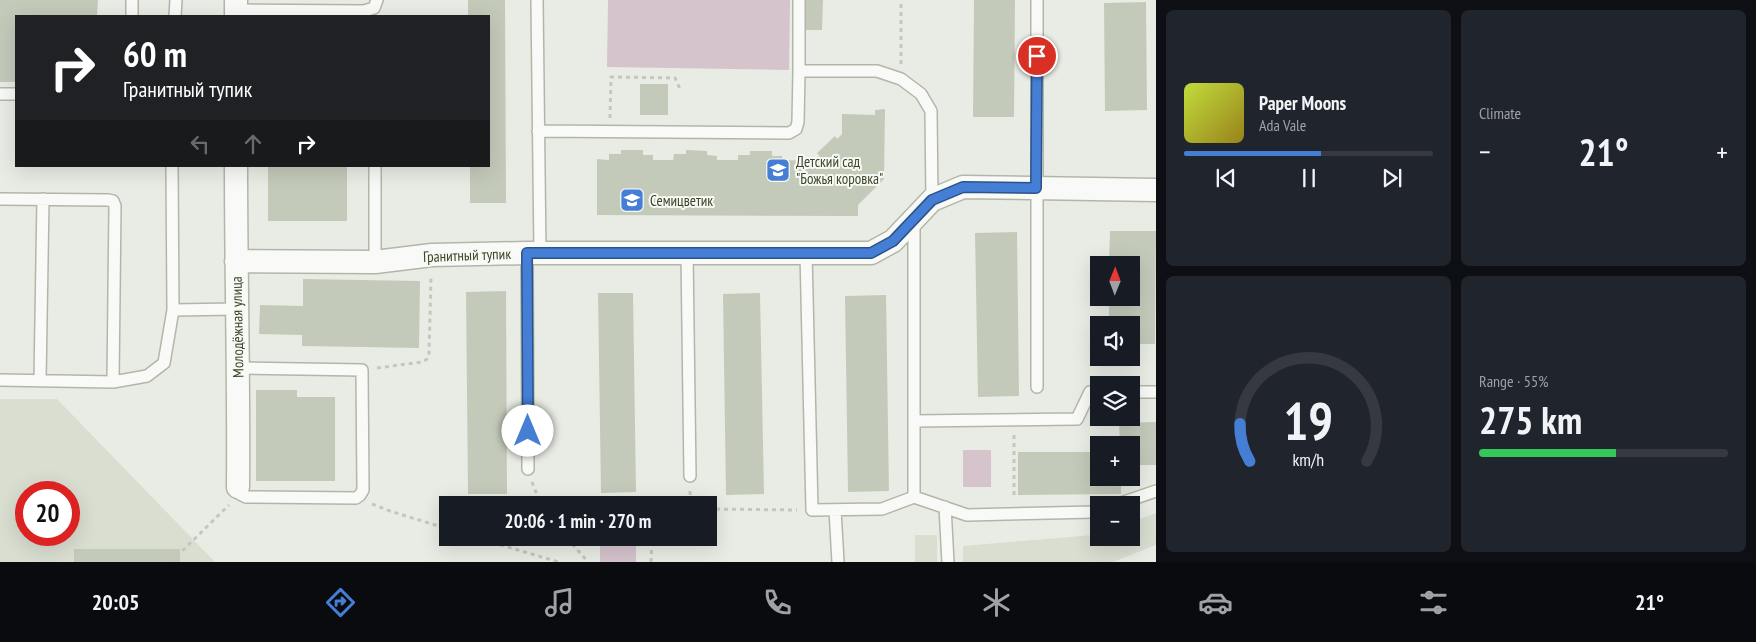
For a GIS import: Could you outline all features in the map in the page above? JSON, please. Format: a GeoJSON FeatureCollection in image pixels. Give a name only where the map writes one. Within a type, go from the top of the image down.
{"type":"FeatureCollection","features":[{"type":"Feature","properties":{"kind":"street","name":"Молодёжная улица"},"geometry":{"type":"LineString","coordinates":[[236,167],[239,490]]}},
{"type":"Feature","properties":{"kind":"street","name":"Гранитный тупик"},"geometry":{"type":"LineString","coordinates":[[236,261],[375,262],[432,256],[534,254],[871,253],[893,241],[932,200],[963,187],[1156,190]]}},
{"type":"Feature","properties":{"kind":"lane"},"geometry":{"type":"LineString","coordinates":[[132,0],[132,15]]}},
{"type":"Feature","properties":{"kind":"lane"},"geometry":{"type":"LineString","coordinates":[[175,15],[176,0]]}},
{"type":"Feature","properties":{"kind":"lane"},"geometry":{"type":"LineString","coordinates":[[236,9],[364,11],[374,8],[377,0]]}},
{"type":"Feature","properties":{"kind":"lane"},"geometry":{"type":"LineString","coordinates":[[528,469],[538,131],[536,0]]}},
{"type":"Feature","properties":{"kind":"lane"},"geometry":{"type":"LineString","coordinates":[[538,131],[789,132],[796,128],[798,122],[799,0]]}},
{"type":"Feature","properties":{"kind":"lane"},"geometry":{"type":"LineString","coordinates":[[1037,0],[1037,387]]}},
{"type":"Feature","properties":{"kind":"lane"},"geometry":{"type":"LineString","coordinates":[[798,71],[877,71],[901,79],[921,94],[931,111],[932,200]]}},
{"type":"Feature","properties":{"kind":"lane"},"geometry":{"type":"LineString","coordinates":[[0,94],[15,94]]}},
{"type":"Feature","properties":{"kind":"lane"},"geometry":{"type":"LineString","coordinates":[[0,380],[113,382],[147,376],[164,362],[173,310],[172,167]]}},
{"type":"Feature","properties":{"kind":"lane"},"geometry":{"type":"LineString","coordinates":[[375,167],[375,262]]}},
{"type":"Feature","properties":{"kind":"lane"},"geometry":{"type":"LineString","coordinates":[[0,199],[114,201],[113,382]]}},
{"type":"Feature","properties":{"kind":"lane"},"geometry":{"type":"LineString","coordinates":[[40,381],[43,199]]}},
{"type":"Feature","properties":{"kind":"lane"},"geometry":{"type":"LineString","coordinates":[[914,218],[914,497]]}},
{"type":"Feature","properties":{"kind":"lane"},"geometry":{"type":"LineString","coordinates":[[687,253],[690,476]]}},
{"type":"Feature","properties":{"kind":"lane"},"geometry":{"type":"LineString","coordinates":[[806,253],[812,510],[882,509],[914,497],[967,515],[1090,512]]}},
{"type":"Feature","properties":{"kind":"lane"},"geometry":{"type":"LineString","coordinates":[[173,310],[237,309]]}},
{"type":"Feature","properties":{"kind":"lane"},"geometry":{"type":"LineString","coordinates":[[239,368],[362,370],[363,490],[356,498],[246,497],[239,490]]}},
{"type":"Feature","properties":{"kind":"lane"},"geometry":{"type":"LineString","coordinates":[[914,421],[1077,419],[1090,392]]}},
{"type":"Feature","properties":{"kind":"lane"},"geometry":{"type":"LineString","coordinates":[[1140,392],[1156,392]]}},
{"type":"Feature","properties":{"kind":"lane"},"geometry":{"type":"LineString","coordinates":[[1140,496],[1156,491]]}},
{"type":"Feature","properties":{"kind":"lane"},"geometry":{"type":"LineString","coordinates":[[945,508],[948,562]]}},
{"type":"Feature","properties":{"kind":"lane"},"geometry":{"type":"LineString","coordinates":[[834,510],[838,562]]}},
{"type":"Feature","properties":{"kind":"path"},"geometry":{"type":"LineString","coordinates":[[901,0],[901,79]]}},
{"type":"Feature","properties":{"kind":"path"},"geometry":{"type":"LineString","coordinates":[[610,131],[611,77],[675,78],[681,91]]}},
{"type":"Feature","properties":{"kind":"path"},"geometry":{"type":"LineString","coordinates":[[362,370],[422,362],[427,359],[430,354],[432,256]]}},
{"type":"Feature","properties":{"kind":"path"},"geometry":{"type":"LineString","coordinates":[[1014,419],[1014,514]]}},
{"type":"Feature","properties":{"kind":"path"},"geometry":{"type":"LineString","coordinates":[[528,469],[538,496]]}},
{"type":"Feature","properties":{"kind":"path"},"geometry":{"type":"LineString","coordinates":[[171,562],[239,490]]}},
{"type":"Feature","properties":{"kind":"path"},"geometry":{"type":"LineString","coordinates":[[356,498],[390,512],[439,526]]}},
{"type":"Feature","properties":{"kind":"path"},"geometry":{"type":"LineString","coordinates":[[717,509],[812,510]]}},
{"type":"Feature","properties":{"kind":"path"},"geometry":{"type":"LineString","coordinates":[[504,546],[559,562]]}},
{"type":"Feature","properties":{"kind":"path"},"geometry":{"type":"LineString","coordinates":[[574,546],[588,562]]}},
{"type":"Feature","properties":{"kind":"path"},"geometry":{"type":"LineString","coordinates":[[651,562],[652,546]]}},
{"type":"Feature","properties":{"kind":"shaded area"},"geometry":{"type":"Polygon","coordinates":[[[608,0],[790,0],[789,70],[607,67],[608,0]]]}},
{"type":"Feature","properties":{"kind":"shaded area"},"geometry":{"type":"Polygon","coordinates":[[[0,399],[57,399],[215,562],[0,562],[0,399]]]}},
{"type":"Feature","properties":{"kind":"shaded area"},"geometry":{"type":"Polygon","coordinates":[[[963,450],[991,450],[991,487],[963,487],[963,450]]]}},
{"type":"Feature","properties":{"kind":"shaded area"},"geometry":{"type":"Polygon","coordinates":[[[1156,513],[1156,545],[1113,562],[963,562],[963,546],[1090,535],[1090,546],[1140,546],[1140,519],[1156,513]]]}},
{"type":"Feature","properties":{"kind":"shaded area"},"geometry":{"type":"Polygon","coordinates":[[[915,535],[937,535],[937,562],[915,562],[915,535]]]}},
{"type":"Feature","properties":{"kind":"shaded area"},"geometry":{"type":"Polygon","coordinates":[[[600,546],[636,546],[636,562],[600,562],[600,546]]]}},
{"type":"Feature","properties":{"kind":"building"},"geometry":{"type":"Polygon","coordinates":[[[0,0],[98,0],[97,15],[15,15],[15,82],[0,82],[0,0]]]}},
{"type":"Feature","properties":{"kind":"building"},"geometry":{"type":"Polygon","coordinates":[[[468,0],[505,0],[506,203],[470,203],[470,167],[490,167],[490,15],[468,15],[468,0]]]}},
{"type":"Feature","properties":{"kind":"building"},"geometry":{"type":"Polygon","coordinates":[[[804,0],[823,0],[822,30],[804,30],[804,0]]]}},
{"type":"Feature","properties":{"kind":"building"},"geometry":{"type":"Polygon","coordinates":[[[974,0],[1015,0],[1014,117],[973,117],[974,0]]]}},
{"type":"Feature","properties":{"kind":"building"},"geometry":{"type":"Polygon","coordinates":[[[1146,2],[1147,110],[1105,111],[1104,3],[1146,2]]]}},
{"type":"Feature","properties":{"kind":"building"},"geometry":{"type":"Polygon","coordinates":[[[640,84],[668,84],[668,115],[640,115],[640,84]]]}},
{"type":"Feature","properties":{"kind":"building"},"geometry":{"type":"Polygon","coordinates":[[[885,109],[884,179],[858,205],[858,216],[597,215],[597,159],[609,160],[609,154],[621,154],[621,150],[643,150],[643,155],[653,155],[653,160],[673,160],[674,154],[686,154],[686,150],[707,151],[707,155],[717,156],[717,160],[738,160],[738,155],[750,155],[750,151],[772,151],[772,156],[782,156],[782,160],[815,161],[820,156],[817,153],[835,136],[837,139],[842,134],[842,114],[875,115],[875,110],[885,109]]]}},
{"type":"Feature","properties":{"kind":"building"},"geometry":{"type":"Polygon","coordinates":[[[268,167],[347,167],[347,221],[268,221],[268,167]]]}},
{"type":"Feature","properties":{"kind":"building"},"geometry":{"type":"Polygon","coordinates":[[[1110,231],[1156,231],[1155,344],[1140,344],[1140,316],[1109,316],[1109,306],[1140,306],[1140,256],[1109,256],[1110,231]]]}},
{"type":"Feature","properties":{"kind":"building"},"geometry":{"type":"Polygon","coordinates":[[[1017,232],[1019,396],[978,397],[975,233],[1017,232]]]}},
{"type":"Feature","properties":{"kind":"building"},"geometry":{"type":"Polygon","coordinates":[[[303,279],[420,281],[419,348],[302,346],[302,335],[259,334],[260,305],[303,306],[303,279]]]}},
{"type":"Feature","properties":{"kind":"building"},"geometry":{"type":"Polygon","coordinates":[[[506,291],[507,494],[468,494],[466,292],[506,291]]]}},
{"type":"Feature","properties":{"kind":"building"},"geometry":{"type":"Polygon","coordinates":[[[598,293],[633,293],[636,492],[601,493],[598,293]]]}},
{"type":"Feature","properties":{"kind":"building"},"geometry":{"type":"Polygon","coordinates":[[[760,293],[764,494],[726,495],[723,294],[760,293]]]}},
{"type":"Feature","properties":{"kind":"building"},"geometry":{"type":"Polygon","coordinates":[[[886,295],[889,491],[848,492],[845,296],[886,295]]]}},
{"type":"Feature","properties":{"kind":"building"},"geometry":{"type":"Polygon","coordinates":[[[256,390],[297,390],[297,397],[335,397],[335,481],[256,481],[256,390]]]}},
{"type":"Feature","properties":{"kind":"building"},"geometry":{"type":"Polygon","coordinates":[[[1140,422],[1156,422],[1156,465],[1140,465],[1140,436],[1120,436],[1119,426],[1140,426],[1140,422]]]}},
{"type":"Feature","properties":{"kind":"building"},"geometry":{"type":"Polygon","coordinates":[[[1018,452],[1090,452],[1090,486],[1121,486],[1121,494],[1018,495],[1018,452]]]}},
{"type":"Feature","properties":{"kind":"building"},"geometry":{"type":"Polygon","coordinates":[[[74,549],[180,549],[180,562],[74,562],[74,549]]]}},
{"type":"Feature","properties":{"kind":"place","name":"Детский сад \"Божья коровка\""},"geometry":{"type":"Point","coordinates":[778,170]}},
{"type":"Feature","properties":{"kind":"place","name":"Семицветик"},"geometry":{"type":"Point","coordinates":[632,200]}},
{"type":"Feature","properties":{"kind":"route"},"geometry":{"type":"LineString","coordinates":[[528,431],[527,253],[871,253],[893,241],[932,200],[963,187],[1036,188],[1037,56]]}}]}
